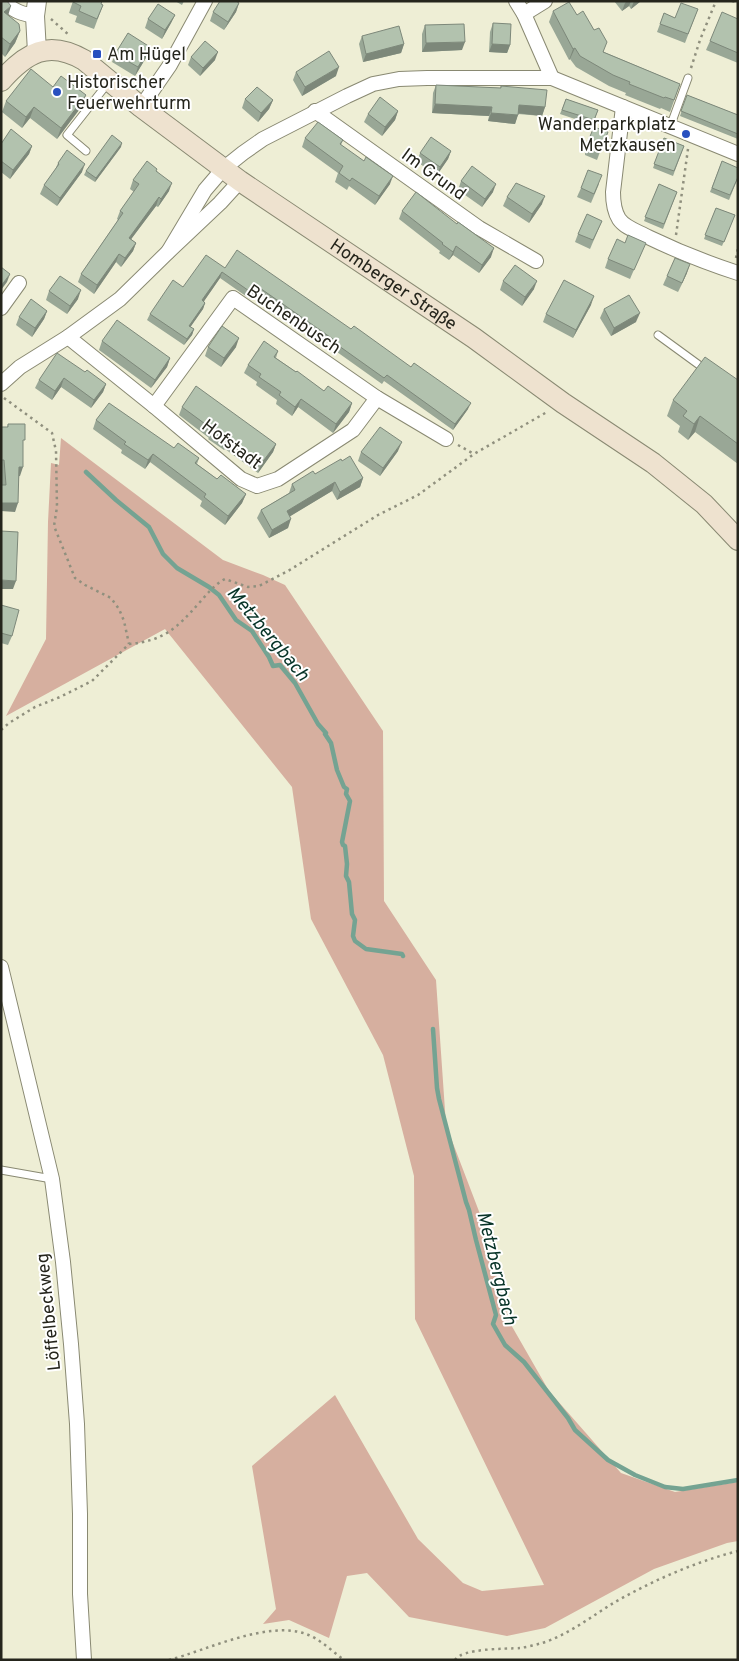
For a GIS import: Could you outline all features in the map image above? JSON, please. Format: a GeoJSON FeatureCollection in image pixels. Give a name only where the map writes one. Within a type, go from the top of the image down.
{"type":"FeatureCollection","features":[{"type":"Feature","properties":{"kind":"main road","name":"Homberger Straße"},"geometry":{"type":"LineString","coordinates":[[37,52],[62,51],[94,59],[110,80],[141,107],[240,181],[474,338],[563,403],[652,462],[704,504],[738,540]]}},
{"type":"Feature","properties":{"kind":"main road"},"geometry":{"type":"LineString","coordinates":[[1,81],[14,66],[37,52]]}},
{"type":"Feature","properties":{"kind":"street"},"geometry":{"type":"LineString","coordinates":[[4,1],[14,10],[36,12],[37,52]]}},
{"type":"Feature","properties":{"kind":"street"},"geometry":{"type":"LineString","coordinates":[[141,107],[170,65],[205,1]]}},
{"type":"Feature","properties":{"kind":"street"},"geometry":{"type":"LineString","coordinates":[[516,1],[524,14],[552,78]]}},
{"type":"Feature","properties":{"kind":"street"},"geometry":{"type":"LineString","coordinates":[[524,14],[545,1]]}},
{"type":"Feature","properties":{"kind":"street"},"geometry":{"type":"LineString","coordinates":[[168,252],[205,190],[224,169],[243,153],[263,139],[314,111],[373,84],[399,79],[552,78],[738,154]]}},
{"type":"Feature","properties":{"kind":"street"},"geometry":{"type":"LineString","coordinates":[[623,107],[613,192],[614,206],[619,219],[630,228],[674,249],[717,267],[738,273]]}},
{"type":"Feature","properties":{"kind":"street","name":"Im Grund"},"geometry":{"type":"LineString","coordinates":[[314,111],[479,228],[536,261]]}},
{"type":"Feature","properties":{"kind":"street"},"geometry":{"type":"LineString","coordinates":[[1,384],[20,367],[68,337],[120,300],[220,203],[240,181]]}},
{"type":"Feature","properties":{"kind":"street"},"geometry":{"type":"LineString","coordinates":[[1,308],[19,283]]}},
{"type":"Feature","properties":{"kind":"street","name":"Buchenbusch"},"geometry":{"type":"LineString","coordinates":[[154,406],[233,298],[377,398],[446,439]]}},
{"type":"Feature","properties":{"kind":"street","name":"Hofstadt"},"geometry":{"type":"LineString","coordinates":[[68,337],[241,479],[256,486],[278,478],[353,430],[377,398]]}},
{"type":"Feature","properties":{"kind":"street","name":"Löffelbeckweg"},"geometry":{"type":"LineString","coordinates":[[1,967],[52,1179],[70,1335],[77,1424],[80,1594],[84,1660]]}},
{"type":"Feature","properties":{"kind":"lane"},"geometry":{"type":"LineString","coordinates":[[670,127],[688,78]]}},
{"type":"Feature","properties":{"kind":"lane"},"geometry":{"type":"LineString","coordinates":[[86,151],[67,135],[110,80]]}},
{"type":"Feature","properties":{"kind":"lane"},"geometry":{"type":"LineString","coordinates":[[658,334],[710,373]]}},
{"type":"Feature","properties":{"kind":"lane"},"geometry":{"type":"LineString","coordinates":[[1,1170],[52,1179]]}},
{"type":"Feature","properties":{"kind":"path"},"geometry":{"type":"LineString","coordinates":[[688,78],[700,40],[716,1]]}},
{"type":"Feature","properties":{"kind":"path"},"geometry":{"type":"LineString","coordinates":[[732,1],[738,2]]}},
{"type":"Feature","properties":{"kind":"path"},"geometry":{"type":"LineString","coordinates":[[36,12],[74,38]]}},
{"type":"Feature","properties":{"kind":"path"},"geometry":{"type":"LineString","coordinates":[[674,249],[690,135]]}},
{"type":"Feature","properties":{"kind":"path"},"geometry":{"type":"LineString","coordinates":[[1,396],[52,433],[56,451],[57,507],[54,526],[75,578],[111,598],[124,621],[128,644]]}},
{"type":"Feature","properties":{"kind":"path"},"geometry":{"type":"LineString","coordinates":[[1,730],[35,707],[92,681],[128,644],[146,643],[165,635],[180,624],[217,583],[225,579],[248,587],[259,586],[288,571],[378,515],[418,495],[474,454],[563,403]]}},
{"type":"Feature","properties":{"kind":"path"},"geometry":{"type":"LineString","coordinates":[[446,439],[474,454]]}},
{"type":"Feature","properties":{"kind":"path"},"geometry":{"type":"LineString","coordinates":[[455,1660],[457,1656],[468,1652],[522,1647],[544,1642],[567,1631],[630,1594],[678,1570],[713,1557],[738,1551]]}},
{"type":"Feature","properties":{"kind":"path"},"geometry":{"type":"LineString","coordinates":[[169,1660],[256,1633],[280,1629],[306,1634],[344,1660]]}},
{"type":"Feature","properties":{"kind":"shaded area"},"geometry":{"type":"Polygon","coordinates":[[[61,438],[223,560],[285,585],[383,731],[384,901],[436,980],[446,1125],[480,1214],[510,1323],[549,1391],[621,1473],[675,1492],[738,1482],[738,1541],[727,1543],[654,1569],[545,1628],[507,1636],[409,1617],[367,1573],[347,1576],[329,1638],[289,1620],[263,1624],[276,1609],[252,1466],[335,1395],[418,1539],[463,1583],[482,1591],[544,1585],[415,1319],[414,1176],[383,1055],[311,919],[292,787],[165,629],[6,716],[46,639],[51,463],[59,465],[61,438]]]}},
{"type":"Feature","properties":{"kind":"building"},"geometry":{"type":"Polygon","coordinates":[[[1,1],[7,1],[11,6],[4,12],[19,24],[20,31],[10,44],[1,37],[1,1]]]}},
{"type":"Feature","properties":{"kind":"building"},"geometry":{"type":"Polygon","coordinates":[[[73,1],[102,1],[101,4],[103,5],[97,19],[79,11],[81,6],[73,1]]]}},
{"type":"Feature","properties":{"kind":"building"},"geometry":{"type":"Polygon","coordinates":[[[220,1],[236,1],[239,3],[228,22],[213,12],[220,1]]]}},
{"type":"Feature","properties":{"kind":"building"},"geometry":{"type":"Polygon","coordinates":[[[569,2],[577,15],[583,11],[594,30],[599,28],[607,42],[603,52],[680,84],[674,100],[629,84],[630,82],[613,75],[580,56],[575,48],[573,49],[553,11],[569,2]]]}},
{"type":"Feature","properties":{"kind":"building"},"geometry":{"type":"Polygon","coordinates":[[[681,3],[698,9],[688,34],[660,24],[664,13],[675,18],[681,3]]]}},
{"type":"Feature","properties":{"kind":"building"},"geometry":{"type":"Polygon","coordinates":[[[158,4],[175,15],[165,30],[148,19],[158,4]]]}},
{"type":"Feature","properties":{"kind":"building"},"geometry":{"type":"Polygon","coordinates":[[[722,12],[738,19],[738,53],[710,41],[722,12]]]}},
{"type":"Feature","properties":{"kind":"building"},"geometry":{"type":"Polygon","coordinates":[[[493,23],[511,24],[510,45],[492,44],[493,23]]]}},
{"type":"Feature","properties":{"kind":"building"},"geometry":{"type":"Polygon","coordinates":[[[464,24],[465,42],[426,43],[425,25],[464,24]]]}},
{"type":"Feature","properties":{"kind":"building"},"geometry":{"type":"Polygon","coordinates":[[[399,26],[404,44],[366,54],[362,36],[399,26]]]}},
{"type":"Feature","properties":{"kind":"building"},"geometry":{"type":"Polygon","coordinates":[[[128,33],[150,47],[138,67],[115,54],[128,33]]]}},
{"type":"Feature","properties":{"kind":"building"},"geometry":{"type":"Polygon","coordinates":[[[205,41],[218,52],[203,68],[191,57],[205,41]]]}},
{"type":"Feature","properties":{"kind":"building"},"geometry":{"type":"Polygon","coordinates":[[[329,51],[339,67],[305,87],[296,72],[329,51]]]}},
{"type":"Feature","properties":{"kind":"building"},"geometry":{"type":"Polygon","coordinates":[[[31,69],[53,87],[61,76],[86,95],[61,128],[34,107],[26,117],[6,101],[31,69]]]}},
{"type":"Feature","properties":{"kind":"building"},"geometry":{"type":"Polygon","coordinates":[[[436,85],[501,88],[501,86],[547,90],[545,107],[519,105],[518,115],[491,113],[492,107],[435,104],[436,85]]]}},
{"type":"Feature","properties":{"kind":"building"},"geometry":{"type":"Polygon","coordinates":[[[257,87],[273,100],[261,113],[245,99],[257,87]]]}},
{"type":"Feature","properties":{"kind":"building"},"geometry":{"type":"Polygon","coordinates":[[[687,95],[738,115],[738,134],[681,111],[687,95]]]}},
{"type":"Feature","properties":{"kind":"building"},"geometry":{"type":"Polygon","coordinates":[[[380,97],[398,111],[385,127],[368,114],[380,97]]]}},
{"type":"Feature","properties":{"kind":"building"},"geometry":{"type":"Polygon","coordinates":[[[566,99],[598,110],[594,120],[562,110],[566,99]]]}},
{"type":"Feature","properties":{"kind":"building"},"geometry":{"type":"Polygon","coordinates":[[[318,122],[343,140],[340,144],[364,161],[366,157],[393,176],[379,196],[352,178],[350,181],[339,173],[343,166],[305,138],[318,122]]]}},
{"type":"Feature","properties":{"kind":"building"},"geometry":{"type":"Polygon","coordinates":[[[594,127],[608,132],[600,151],[588,146],[588,141],[594,127]]]}},
{"type":"Feature","properties":{"kind":"building"},"geometry":{"type":"Polygon","coordinates":[[[11,129],[32,146],[13,170],[1,161],[1,144],[11,129]]]}},
{"type":"Feature","properties":{"kind":"building"},"geometry":{"type":"Polygon","coordinates":[[[112,135],[122,143],[96,178],[86,171],[112,135]]]}},
{"type":"Feature","properties":{"kind":"building"},"geometry":{"type":"Polygon","coordinates":[[[431,137],[451,151],[440,167],[420,153],[431,137]]]}},
{"type":"Feature","properties":{"kind":"building"},"geometry":{"type":"Polygon","coordinates":[[[664,138],[684,146],[674,171],[654,164],[664,138]]]}},
{"type":"Feature","properties":{"kind":"building"},"geometry":{"type":"Polygon","coordinates":[[[67,150],[85,164],[60,198],[44,185],[67,150]]]}},
{"type":"Feature","properties":{"kind":"building"},"geometry":{"type":"Polygon","coordinates":[[[147,161],[157,169],[156,171],[172,183],[161,199],[159,197],[129,238],[136,243],[125,258],[119,254],[97,285],[81,274],[123,213],[120,211],[139,184],[133,180],[147,161]]]}},
{"type":"Feature","properties":{"kind":"building"},"geometry":{"type":"Polygon","coordinates":[[[722,161],[738,168],[738,177],[730,195],[712,188],[722,161]]]}},
{"type":"Feature","properties":{"kind":"building"},"geometry":{"type":"Polygon","coordinates":[[[472,166],[496,184],[485,199],[461,181],[472,166]]]}},
{"type":"Feature","properties":{"kind":"building"},"geometry":{"type":"Polygon","coordinates":[[[588,170],[602,175],[594,194],[581,188],[588,170]]]}},
{"type":"Feature","properties":{"kind":"building"},"geometry":{"type":"Polygon","coordinates":[[[516,183],[545,196],[532,214],[507,197],[516,183]]]}},
{"type":"Feature","properties":{"kind":"building"},"geometry":{"type":"Polygon","coordinates":[[[659,184],[677,192],[664,224],[645,217],[659,184]]]}},
{"type":"Feature","properties":{"kind":"building"},"geometry":{"type":"Polygon","coordinates":[[[416,192],[457,224],[458,222],[494,248],[482,265],[456,246],[453,252],[402,211],[416,192]]]}},
{"type":"Feature","properties":{"kind":"building"},"geometry":{"type":"Polygon","coordinates":[[[716,208],[735,215],[724,242],[705,235],[716,208]]]}},
{"type":"Feature","properties":{"kind":"building"},"geometry":{"type":"Polygon","coordinates":[[[587,214],[602,221],[593,240],[578,234],[587,214]]]}},
{"type":"Feature","properties":{"kind":"building"},"geometry":{"type":"Polygon","coordinates":[[[628,235],[646,243],[634,270],[608,259],[617,239],[625,243],[628,235]]]}},
{"type":"Feature","properties":{"kind":"building"},"geometry":{"type":"Polygon","coordinates":[[[237,250],[351,329],[354,326],[411,367],[414,363],[471,403],[455,424],[387,375],[384,378],[339,346],[340,344],[257,286],[252,293],[222,272],[202,300],[205,303],[189,326],[194,329],[187,339],[150,314],[173,280],[183,287],[206,255],[225,268],[237,250]]]}},
{"type":"Feature","properties":{"kind":"building"},"geometry":{"type":"Polygon","coordinates":[[[675,258],[690,264],[682,283],[667,276],[675,258]]]}},
{"type":"Feature","properties":{"kind":"building"},"geometry":{"type":"Polygon","coordinates":[[[515,265],[537,281],[525,297],[503,281],[515,265]]]}},
{"type":"Feature","properties":{"kind":"building"},"geometry":{"type":"Polygon","coordinates":[[[1,267],[10,274],[1,286],[1,267]]]}},
{"type":"Feature","properties":{"kind":"building"},"geometry":{"type":"Polygon","coordinates":[[[60,276],[81,290],[70,306],[49,291],[60,276]]]}},
{"type":"Feature","properties":{"kind":"building"},"geometry":{"type":"Polygon","coordinates":[[[564,280],[594,296],[576,330],[546,314],[564,280]]]}},
{"type":"Feature","properties":{"kind":"building"},"geometry":{"type":"Polygon","coordinates":[[[629,295],[640,313],[614,328],[604,309],[629,295]]]}},
{"type":"Feature","properties":{"kind":"building"},"geometry":{"type":"Polygon","coordinates":[[[31,299],[47,311],[35,328],[19,317],[31,299]]]}},
{"type":"Feature","properties":{"kind":"building"},"geometry":{"type":"Polygon","coordinates":[[[117,320],[170,358],[155,380],[102,341],[117,320]]]}},
{"type":"Feature","properties":{"kind":"building"},"geometry":{"type":"Polygon","coordinates":[[[222,326],[239,338],[224,358],[208,347],[222,326]]]}},
{"type":"Feature","properties":{"kind":"building"},"geometry":{"type":"Polygon","coordinates":[[[264,341],[278,351],[274,357],[324,391],[328,386],[352,403],[336,424],[301,399],[295,407],[279,395],[281,392],[259,377],[261,374],[248,365],[264,341]]]}},
{"type":"Feature","properties":{"kind":"building"},"geometry":{"type":"Polygon","coordinates":[[[57,353],[85,372],[87,370],[106,384],[94,400],[64,378],[55,391],[39,380],[57,353]]]}},
{"type":"Feature","properties":{"kind":"building"},"geometry":{"type":"Polygon","coordinates":[[[705,357],[738,380],[738,444],[700,416],[694,424],[683,416],[687,411],[673,400],[705,357]]]}},
{"type":"Feature","properties":{"kind":"building"},"geometry":{"type":"Polygon","coordinates":[[[196,386],[276,444],[261,464],[228,440],[227,442],[182,407],[196,386]]]}},
{"type":"Feature","properties":{"kind":"building"},"geometry":{"type":"Polygon","coordinates":[[[109,403],[174,448],[178,443],[199,458],[195,463],[217,479],[221,475],[246,494],[228,516],[204,497],[206,494],[153,454],[148,460],[124,444],[126,442],[96,420],[109,403]]]}},
{"type":"Feature","properties":{"kind":"building"},"geometry":{"type":"Polygon","coordinates":[[[8,424],[25,424],[23,467],[19,467],[18,503],[1,503],[1,485],[6,485],[4,460],[1,460],[1,427],[8,427],[8,424]]]}},
{"type":"Feature","properties":{"kind":"building"},"geometry":{"type":"Polygon","coordinates":[[[380,427],[402,442],[383,468],[361,452],[380,427]]]}},
{"type":"Feature","properties":{"kind":"building"},"geometry":{"type":"Polygon","coordinates":[[[350,456],[363,478],[340,492],[335,482],[287,511],[291,519],[272,530],[261,510],[295,490],[292,484],[313,471],[315,474],[350,456]]]}},
{"type":"Feature","properties":{"kind":"building"},"geometry":{"type":"Polygon","coordinates":[[[1,531],[18,532],[16,581],[1,580],[1,531]]]}},
{"type":"Feature","properties":{"kind":"building"},"geometry":{"type":"Polygon","coordinates":[[[1,605],[19,610],[12,636],[1,633],[1,605]]]}},
{"type":"Feature","properties":{"kind":"waterway","name":"Metzbergbach"},"geometry":{"type":"LineString","coordinates":[[86,472],[149,527],[163,554],[177,568],[219,595],[236,620],[252,631],[273,666],[280,665],[295,683],[331,743],[337,770],[344,787],[347,789],[346,794],[350,801],[342,842],[345,846],[346,876],[349,882],[352,914],[355,920],[353,936],[355,941],[366,949],[402,954],[403,956]]}},
{"type":"Feature","properties":{"kind":"waterway","name":"Metzbergbach"},"geometry":{"type":"LineString","coordinates":[[433,1029],[439,1099],[496,1315],[493,1324],[505,1345],[524,1362],[568,1418],[575,1430],[608,1460],[635,1475],[665,1487],[683,1489],[738,1480]]}},
{"type":"Feature","properties":{"kind":"place","name":"Am Hügel"},"geometry":{"type":"Point","coordinates":[97,54]}},
{"type":"Feature","properties":{"kind":"place","name":"Historischer Feuerwehrturm"},"geometry":{"type":"Point","coordinates":[57,92]}},
{"type":"Feature","properties":{"kind":"place","name":"Wanderparkplatz Metzkausen"},"geometry":{"type":"Point","coordinates":[686,134]}}]}
